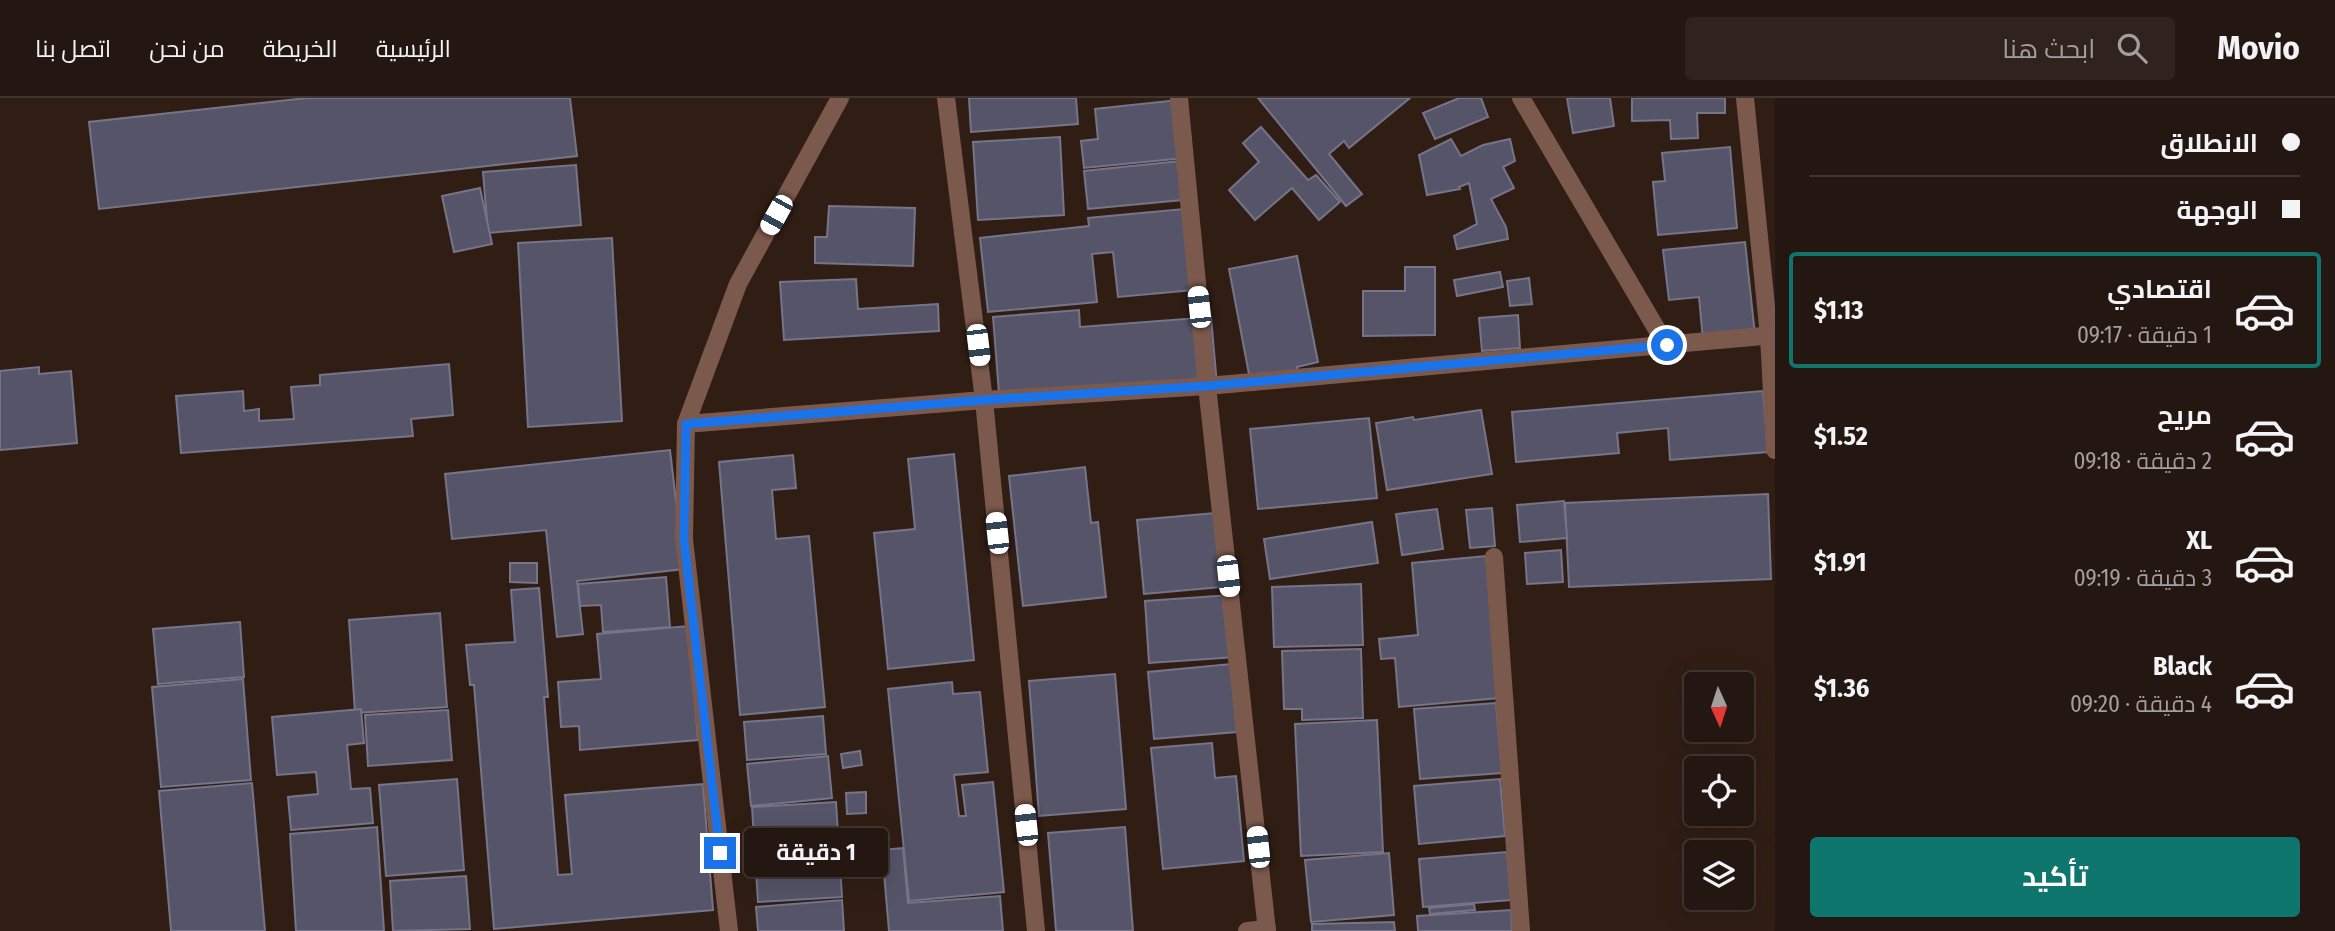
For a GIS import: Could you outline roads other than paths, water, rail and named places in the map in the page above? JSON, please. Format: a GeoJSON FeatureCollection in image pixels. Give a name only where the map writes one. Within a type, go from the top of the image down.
{"type":"FeatureCollection","features":[{"type":"Feature","properties":{"kind":"street"},"geometry":{"type":"LineString","coordinates":[[729,931],[684,540],[686,424],[738,284],[840,98]]}},
{"type":"Feature","properties":{"kind":"street"},"geometry":{"type":"LineString","coordinates":[[946,98],[984,400],[1036,931]]}},
{"type":"Feature","properties":{"kind":"street"},"geometry":{"type":"LineString","coordinates":[[1179,98],[1207,386],[1267,930],[1247,931]]}},
{"type":"Feature","properties":{"kind":"street"},"geometry":{"type":"LineString","coordinates":[[1521,98],[1667,345]]}},
{"type":"Feature","properties":{"kind":"street"},"geometry":{"type":"LineString","coordinates":[[1745,98],[1772,335],[1775,450]]}},
{"type":"Feature","properties":{"kind":"street"},"geometry":{"type":"LineString","coordinates":[[686,424],[984,400],[1207,386],[1772,335]]}},
{"type":"Feature","properties":{"kind":"street"},"geometry":{"type":"LineString","coordinates":[[1494,557],[1521,931]]}}]}
